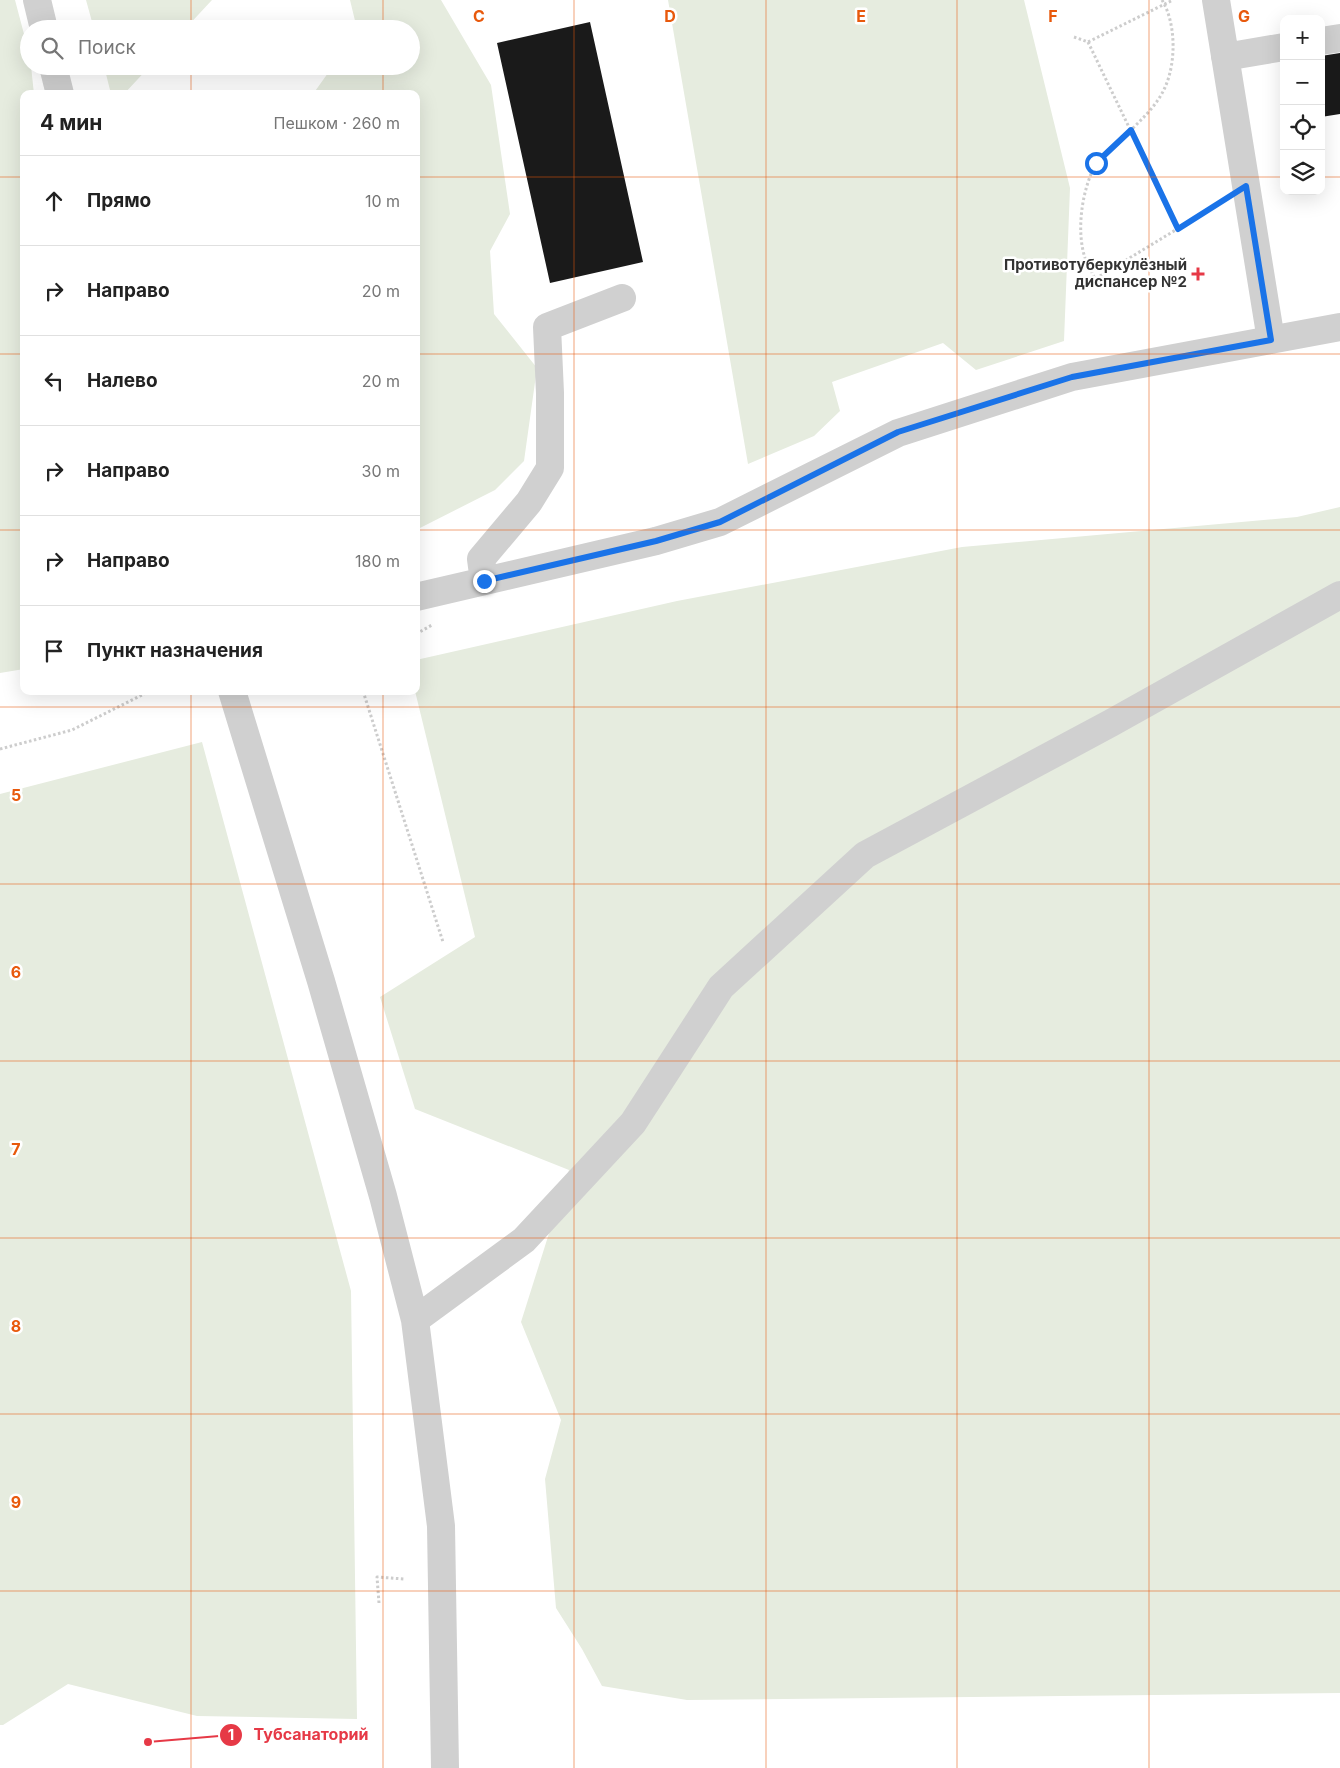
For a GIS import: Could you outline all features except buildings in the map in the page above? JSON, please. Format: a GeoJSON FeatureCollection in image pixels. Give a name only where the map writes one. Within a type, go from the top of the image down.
{"type":"FeatureCollection","features":[{"type":"Feature","properties":{"kind":"street"},"geometry":{"type":"LineString","coordinates":[[37,0],[42,20]]}},
{"type":"Feature","properties":{"kind":"street"},"geometry":{"type":"LineString","coordinates":[[1216,0],[1271,340]]}},
{"type":"Feature","properties":{"kind":"street"},"geometry":{"type":"LineString","coordinates":[[1325,40],[1340,38]]}},
{"type":"Feature","properties":{"kind":"street"},"geometry":{"type":"LineString","coordinates":[[1225,57],[1280,48]]}},
{"type":"Feature","properties":{"kind":"street"},"geometry":{"type":"LineString","coordinates":[[55,75],[59,90]]}},
{"type":"Feature","properties":{"kind":"street"},"geometry":{"type":"LineString","coordinates":[[484,581],[481,559],[529,502],[550,468],[550,392],[547,327],[622,298]]}},
{"type":"Feature","properties":{"kind":"street"},"geometry":{"type":"LineString","coordinates":[[420,596],[656,541],[720,522],[898,432],[1072,377],[1340,327]]}},
{"type":"Feature","properties":{"kind":"street"},"geometry":{"type":"LineString","coordinates":[[415,1320],[524,1240],[633,1123],[722,988],[864,855],[1111,723],[1340,595]]}},
{"type":"Feature","properties":{"kind":"street"},"geometry":{"type":"LineString","coordinates":[[233,695],[321,981],[383,1196],[415,1320],[441,1526],[445,1768]]}},
{"type":"Feature","properties":{"kind":"path"},"geometry":{"type":"LineString","coordinates":[[1162,0],[1172,29],[1173,50],[1171,69],[1166,86],[1155,105],[1096,163],[1082,203],[1082,238],[1085,257],[1095,278],[1246,186]]}},
{"type":"Feature","properties":{"kind":"path"},"geometry":{"type":"LineString","coordinates":[[1088,42],[1173,0]]}},
{"type":"Feature","properties":{"kind":"path"},"geometry":{"type":"LineString","coordinates":[[1074,37],[1088,42],[1178,229]]}},
{"type":"Feature","properties":{"kind":"path"},"geometry":{"type":"LineString","coordinates":[[0,749],[72,730],[142,695]]}},
{"type":"Feature","properties":{"kind":"path"},"geometry":{"type":"LineString","coordinates":[[365,695],[443,942]]}},
{"type":"Feature","properties":{"kind":"path"},"geometry":{"type":"LineString","coordinates":[[378,1603],[377,1577],[404,1579]]}},
{"type":"Feature","properties":{"kind":"shaded area"},"geometry":{"type":"Polygon","coordinates":[[[0,0],[15,0],[20,20],[20,75],[32,75],[34,90],[20,90],[20,670],[0,673],[0,0]]]}},
{"type":"Feature","properties":{"kind":"shaded area"},"geometry":{"type":"Polygon","coordinates":[[[86,0],[212,0],[193,20],[92,20],[86,0]]]}},
{"type":"Feature","properties":{"kind":"shaded area"},"geometry":{"type":"Polygon","coordinates":[[[350,0],[441,0],[491,85],[510,214],[490,251],[494,314],[537,368],[524,461],[495,490],[420,528],[420,90],[316,90],[327,75],[420,75],[420,20],[355,20],[350,0]]]}},
{"type":"Feature","properties":{"kind":"shaded area"},"geometry":{"type":"Polygon","coordinates":[[[668,0],[1024,0],[1070,188],[1064,341],[976,370],[943,343],[832,382],[840,411],[814,436],[748,464],[668,0]]]}},
{"type":"Feature","properties":{"kind":"shaded area"},"geometry":{"type":"Polygon","coordinates":[[[106,75],[142,75],[128,90],[110,90],[106,75]]]}},
{"type":"Feature","properties":{"kind":"shaded area"},"geometry":{"type":"Polygon","coordinates":[[[1340,507],[1340,1693],[687,1700],[602,1686],[582,1649],[556,1608],[545,1479],[561,1420],[521,1322],[569,1170],[415,1109],[380,997],[475,937],[416,695],[420,695],[420,659],[677,601],[962,547],[1297,517],[1340,507]]]}},
{"type":"Feature","properties":{"kind":"shaded area"},"geometry":{"type":"Polygon","coordinates":[[[202,742],[351,1291],[357,1719],[197,1716],[68,1684],[3,1725],[0,1725],[0,794],[202,742]]]}},
{"type":"Feature","properties":{"kind":"place","name":"Противотуберкулёзный диспансер №2"},"geometry":{"type":"Point","coordinates":[1198,274]}},
{"type":"Feature","properties":{"kind":"place","name":"Тубсанаторий"},"geometry":{"type":"Point","coordinates":[148,1742]}},
{"type":"Feature","properties":{"kind":"route"},"geometry":{"type":"LineString","coordinates":[[484,581],[656,541],[720,522],[898,432],[1072,377],[1271,340],[1246,186],[1178,229],[1131,130],[1096,163]]}}]}
